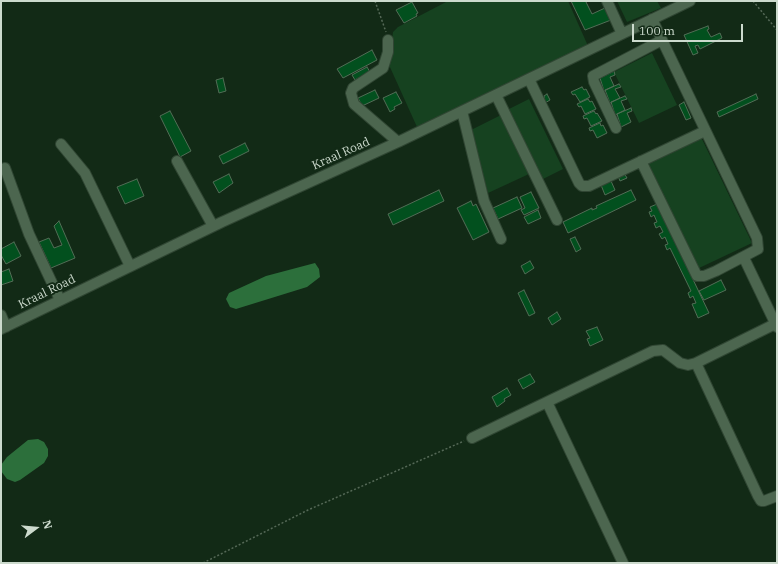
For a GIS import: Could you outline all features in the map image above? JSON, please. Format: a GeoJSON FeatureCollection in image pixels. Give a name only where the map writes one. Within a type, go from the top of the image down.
{"type":"FeatureCollection","features":[{"type":"Feature","properties":{"kind":"street"},"geometry":{"type":"LineString","coordinates":[[607,1],[622,34]]}},
{"type":"Feature","properties":{"kind":"street","name":"Kraal Road"},"geometry":{"type":"LineString","coordinates":[[4,328],[213,226],[398,142],[690,1]]}},
{"type":"Feature","properties":{"kind":"street"},"geometry":{"type":"LineString","coordinates":[[641,161],[697,276],[704,276],[744,258],[758,249],[759,244],[652,20]]}},
{"type":"Feature","properties":{"kind":"street"},"geometry":{"type":"LineString","coordinates":[[388,40],[388,52],[383,68],[353,88],[351,93],[352,100],[359,109],[398,142]]}},
{"type":"Feature","properties":{"kind":"street"},"geometry":{"type":"LineString","coordinates":[[616,128],[594,82],[594,76],[662,40]]}},
{"type":"Feature","properties":{"kind":"street"},"geometry":{"type":"LineString","coordinates":[[529,79],[579,183],[582,186],[589,186],[705,131]]}},
{"type":"Feature","properties":{"kind":"street"},"geometry":{"type":"LineString","coordinates":[[496,95],[557,220]]}},
{"type":"Feature","properties":{"kind":"street"},"geometry":{"type":"LineString","coordinates":[[462,111],[484,201],[501,239]]}},
{"type":"Feature","properties":{"kind":"street"},"geometry":{"type":"LineString","coordinates":[[61,144],[85,173],[130,266]]}},
{"type":"Feature","properties":{"kind":"street"},"geometry":{"type":"LineString","coordinates":[[177,160],[213,226]]}},
{"type":"Feature","properties":{"kind":"street"},"geometry":{"type":"LineString","coordinates":[[5,168],[29,234],[60,300]]}},
{"type":"Feature","properties":{"kind":"street"},"geometry":{"type":"LineString","coordinates":[[472,438],[653,351],[663,350],[680,363],[688,365],[696,363],[776,326],[744,258]]}},
{"type":"Feature","properties":{"kind":"street"},"geometry":{"type":"LineString","coordinates":[[1,315],[4,328]]}},
{"type":"Feature","properties":{"kind":"street"},"geometry":{"type":"LineString","coordinates":[[696,363],[758,496],[764,501],[777,496]]}},
{"type":"Feature","properties":{"kind":"street"},"geometry":{"type":"LineString","coordinates":[[546,402],[623,563]]}},
{"type":"Feature","properties":{"kind":"path"},"geometry":{"type":"LineString","coordinates":[[375,1],[386,28],[388,40]]}},
{"type":"Feature","properties":{"kind":"path"},"geometry":{"type":"LineString","coordinates":[[753,1],[777,30]]}},
{"type":"Feature","properties":{"kind":"path"},"geometry":{"type":"LineString","coordinates":[[202,563],[308,510],[472,438]]}},
{"type":"Feature","properties":{"kind":"shaded area"},"geometry":{"type":"Polygon","coordinates":[[[448,1],[568,1],[588,46],[417,127],[389,65],[393,32],[398,27],[448,1]]]}},
{"type":"Feature","properties":{"kind":"shaded area"},"geometry":{"type":"Polygon","coordinates":[[[617,1],[657,1],[661,8],[627,22],[617,1]]]}},
{"type":"Feature","properties":{"kind":"shaded area"},"geometry":{"type":"Polygon","coordinates":[[[652,53],[677,105],[639,123],[614,72],[652,53]]]}},
{"type":"Feature","properties":{"kind":"shaded area"},"geometry":{"type":"Polygon","coordinates":[[[529,99],[563,169],[541,180],[507,110],[529,99]]]}},
{"type":"Feature","properties":{"kind":"shaded area"},"geometry":{"type":"Polygon","coordinates":[[[501,115],[529,174],[488,193],[471,130],[501,115]]]}},
{"type":"Feature","properties":{"kind":"shaded area"},"geometry":{"type":"Polygon","coordinates":[[[701,137],[752,243],[697,269],[646,164],[701,137]]]}},
{"type":"Feature","properties":{"kind":"shaded area"},"geometry":{"type":"Polygon","coordinates":[[[315,263],[319,269],[320,277],[307,287],[236,309],[230,307],[226,299],[229,293],[266,276],[315,263]]]}},
{"type":"Feature","properties":{"kind":"shaded area"},"geometry":{"type":"Polygon","coordinates":[[[38,439],[44,442],[48,449],[48,456],[44,463],[20,480],[15,482],[7,479],[1,471],[1,465],[7,457],[28,440],[38,439]]]}},
{"type":"Feature","properties":{"kind":"building"},"geometry":{"type":"Polygon","coordinates":[[[571,1],[588,1],[586,2],[592,14],[605,8],[611,20],[585,30],[571,1]]]}},
{"type":"Feature","properties":{"kind":"building"},"geometry":{"type":"Polygon","coordinates":[[[412,2],[418,13],[416,14],[417,16],[404,23],[396,10],[412,2]]]}},
{"type":"Feature","properties":{"kind":"building"},"geometry":{"type":"Polygon","coordinates":[[[708,26],[709,29],[707,30],[711,37],[720,33],[722,38],[700,49],[698,45],[695,46],[698,53],[693,55],[684,35],[708,26]]]}},
{"type":"Feature","properties":{"kind":"building"},"geometry":{"type":"Polygon","coordinates":[[[372,50],[377,60],[343,78],[337,69],[372,50]]]}},
{"type":"Feature","properties":{"kind":"building"},"geometry":{"type":"Polygon","coordinates":[[[367,67],[370,72],[355,80],[352,75],[367,67]]]}},
{"type":"Feature","properties":{"kind":"building"},"geometry":{"type":"Polygon","coordinates":[[[614,71],[615,75],[610,77],[614,86],[604,91],[600,78],[614,71]]]}},
{"type":"Feature","properties":{"kind":"building"},"geometry":{"type":"Polygon","coordinates":[[[223,78],[226,91],[219,93],[216,80],[223,78]]]}},
{"type":"Feature","properties":{"kind":"building"},"geometry":{"type":"Polygon","coordinates":[[[619,84],[621,87],[615,89],[620,98],[610,103],[605,90],[619,84]]]}},
{"type":"Feature","properties":{"kind":"building"},"geometry":{"type":"Polygon","coordinates":[[[582,87],[584,90],[586,89],[590,97],[580,102],[575,94],[573,95],[571,92],[582,87]]]}},
{"type":"Feature","properties":{"kind":"building"},"geometry":{"type":"Polygon","coordinates":[[[375,90],[379,98],[362,106],[358,98],[375,90]]]}},
{"type":"Feature","properties":{"kind":"building"},"geometry":{"type":"Polygon","coordinates":[[[396,92],[402,103],[394,107],[395,109],[390,112],[383,98],[396,92]]]}},
{"type":"Feature","properties":{"kind":"building"},"geometry":{"type":"Polygon","coordinates":[[[547,94],[550,100],[545,103],[544,96],[547,94]]]}},
{"type":"Feature","properties":{"kind":"building"},"geometry":{"type":"Polygon","coordinates":[[[756,94],[758,99],[719,117],[717,112],[756,94]]]}},
{"type":"Feature","properties":{"kind":"building"},"geometry":{"type":"Polygon","coordinates":[[[625,96],[627,99],[621,101],[625,110],[615,115],[611,102],[625,96]]]}},
{"type":"Feature","properties":{"kind":"building"},"geometry":{"type":"Polygon","coordinates":[[[588,99],[590,102],[592,101],[596,109],[585,114],[581,106],[579,107],[577,104],[588,99]]]}},
{"type":"Feature","properties":{"kind":"building"},"geometry":{"type":"Polygon","coordinates":[[[684,102],[691,118],[686,120],[679,105],[684,102]]]}},
{"type":"Feature","properties":{"kind":"building"},"geometry":{"type":"Polygon","coordinates":[[[631,108],[632,111],[627,113],[631,122],[621,127],[617,114],[631,108]]]}},
{"type":"Feature","properties":{"kind":"building"},"geometry":{"type":"Polygon","coordinates":[[[170,111],[191,151],[180,157],[160,116],[170,111]]]}},
{"type":"Feature","properties":{"kind":"building"},"geometry":{"type":"Polygon","coordinates":[[[594,111],[602,121],[591,126],[587,118],[584,119],[583,116],[594,111]]]}},
{"type":"Feature","properties":{"kind":"building"},"geometry":{"type":"Polygon","coordinates":[[[600,123],[601,126],[603,125],[607,133],[597,138],[593,130],[590,131],[589,128],[600,123]]]}},
{"type":"Feature","properties":{"kind":"building"},"geometry":{"type":"Polygon","coordinates":[[[245,143],[249,151],[223,164],[219,156],[245,143]]]}},
{"type":"Feature","properties":{"kind":"building"},"geometry":{"type":"Polygon","coordinates":[[[624,173],[627,178],[620,181],[618,176],[624,173]]]}},
{"type":"Feature","properties":{"kind":"building"},"geometry":{"type":"Polygon","coordinates":[[[229,174],[233,183],[219,193],[213,182],[229,174]]]}},
{"type":"Feature","properties":{"kind":"building"},"geometry":{"type":"Polygon","coordinates":[[[137,179],[144,196],[125,204],[117,187],[137,179]]]}},
{"type":"Feature","properties":{"kind":"building"},"geometry":{"type":"Polygon","coordinates":[[[611,181],[615,190],[605,195],[601,185],[611,181]]]}},
{"type":"Feature","properties":{"kind":"building"},"geometry":{"type":"Polygon","coordinates":[[[439,190],[444,201],[393,225],[388,214],[439,190]]]}},
{"type":"Feature","properties":{"kind":"building"},"geometry":{"type":"Polygon","coordinates":[[[631,190],[636,200],[568,233],[563,222],[592,208],[592,210],[597,208],[596,206],[631,190]]]}},
{"type":"Feature","properties":{"kind":"building"},"geometry":{"type":"Polygon","coordinates":[[[531,192],[539,208],[524,215],[521,210],[525,208],[520,197],[531,192]]]}},
{"type":"Feature","properties":{"kind":"building"},"geometry":{"type":"Polygon","coordinates":[[[517,197],[522,208],[498,219],[493,208],[517,197]]]}},
{"type":"Feature","properties":{"kind":"building"},"geometry":{"type":"Polygon","coordinates":[[[471,201],[473,206],[476,204],[489,232],[473,240],[457,208],[471,201]]]}},
{"type":"Feature","properties":{"kind":"building"},"geometry":{"type":"Polygon","coordinates":[[[657,204],[709,313],[698,318],[692,304],[696,303],[693,296],[690,298],[688,293],[691,291],[670,248],[667,250],[665,245],[668,244],[665,237],[662,239],[659,234],[663,232],[660,226],[656,228],[654,223],[657,222],[654,215],[651,217],[649,212],[652,211],[650,207],[657,204]]]}},
{"type":"Feature","properties":{"kind":"building"},"geometry":{"type":"Polygon","coordinates":[[[538,210],[541,218],[528,224],[524,217],[538,210]]]}},
{"type":"Feature","properties":{"kind":"building"},"geometry":{"type":"Polygon","coordinates":[[[59,221],[75,258],[51,268],[39,242],[49,238],[54,248],[62,245],[54,226],[59,221]]]}},
{"type":"Feature","properties":{"kind":"building"},"geometry":{"type":"Polygon","coordinates":[[[575,237],[581,249],[576,252],[570,239],[575,237]]]}},
{"type":"Feature","properties":{"kind":"building"},"geometry":{"type":"Polygon","coordinates":[[[14,242],[21,256],[6,264],[1,255],[1,249],[14,242]]]}},
{"type":"Feature","properties":{"kind":"building"},"geometry":{"type":"Polygon","coordinates":[[[530,261],[534,268],[525,274],[521,266],[530,261]]]}},
{"type":"Feature","properties":{"kind":"building"},"geometry":{"type":"Polygon","coordinates":[[[9,269],[13,281],[1,285],[1,272],[9,269]]]}},
{"type":"Feature","properties":{"kind":"building"},"geometry":{"type":"Polygon","coordinates":[[[721,280],[726,290],[704,300],[699,291],[721,280]]]}},
{"type":"Feature","properties":{"kind":"building"},"geometry":{"type":"Polygon","coordinates":[[[524,290],[535,313],[529,316],[518,293],[524,290]]]}},
{"type":"Feature","properties":{"kind":"building"},"geometry":{"type":"Polygon","coordinates":[[[557,312],[561,319],[552,325],[548,318],[557,312]]]}},
{"type":"Feature","properties":{"kind":"building"},"geometry":{"type":"Polygon","coordinates":[[[597,327],[603,340],[590,346],[587,339],[590,338],[586,331],[597,327]]]}},
{"type":"Feature","properties":{"kind":"building"},"geometry":{"type":"Polygon","coordinates":[[[530,374],[535,382],[523,389],[518,380],[530,374]]]}},
{"type":"Feature","properties":{"kind":"building"},"geometry":{"type":"Polygon","coordinates":[[[507,388],[511,395],[504,399],[505,401],[497,407],[492,397],[507,388]]]}}]}
